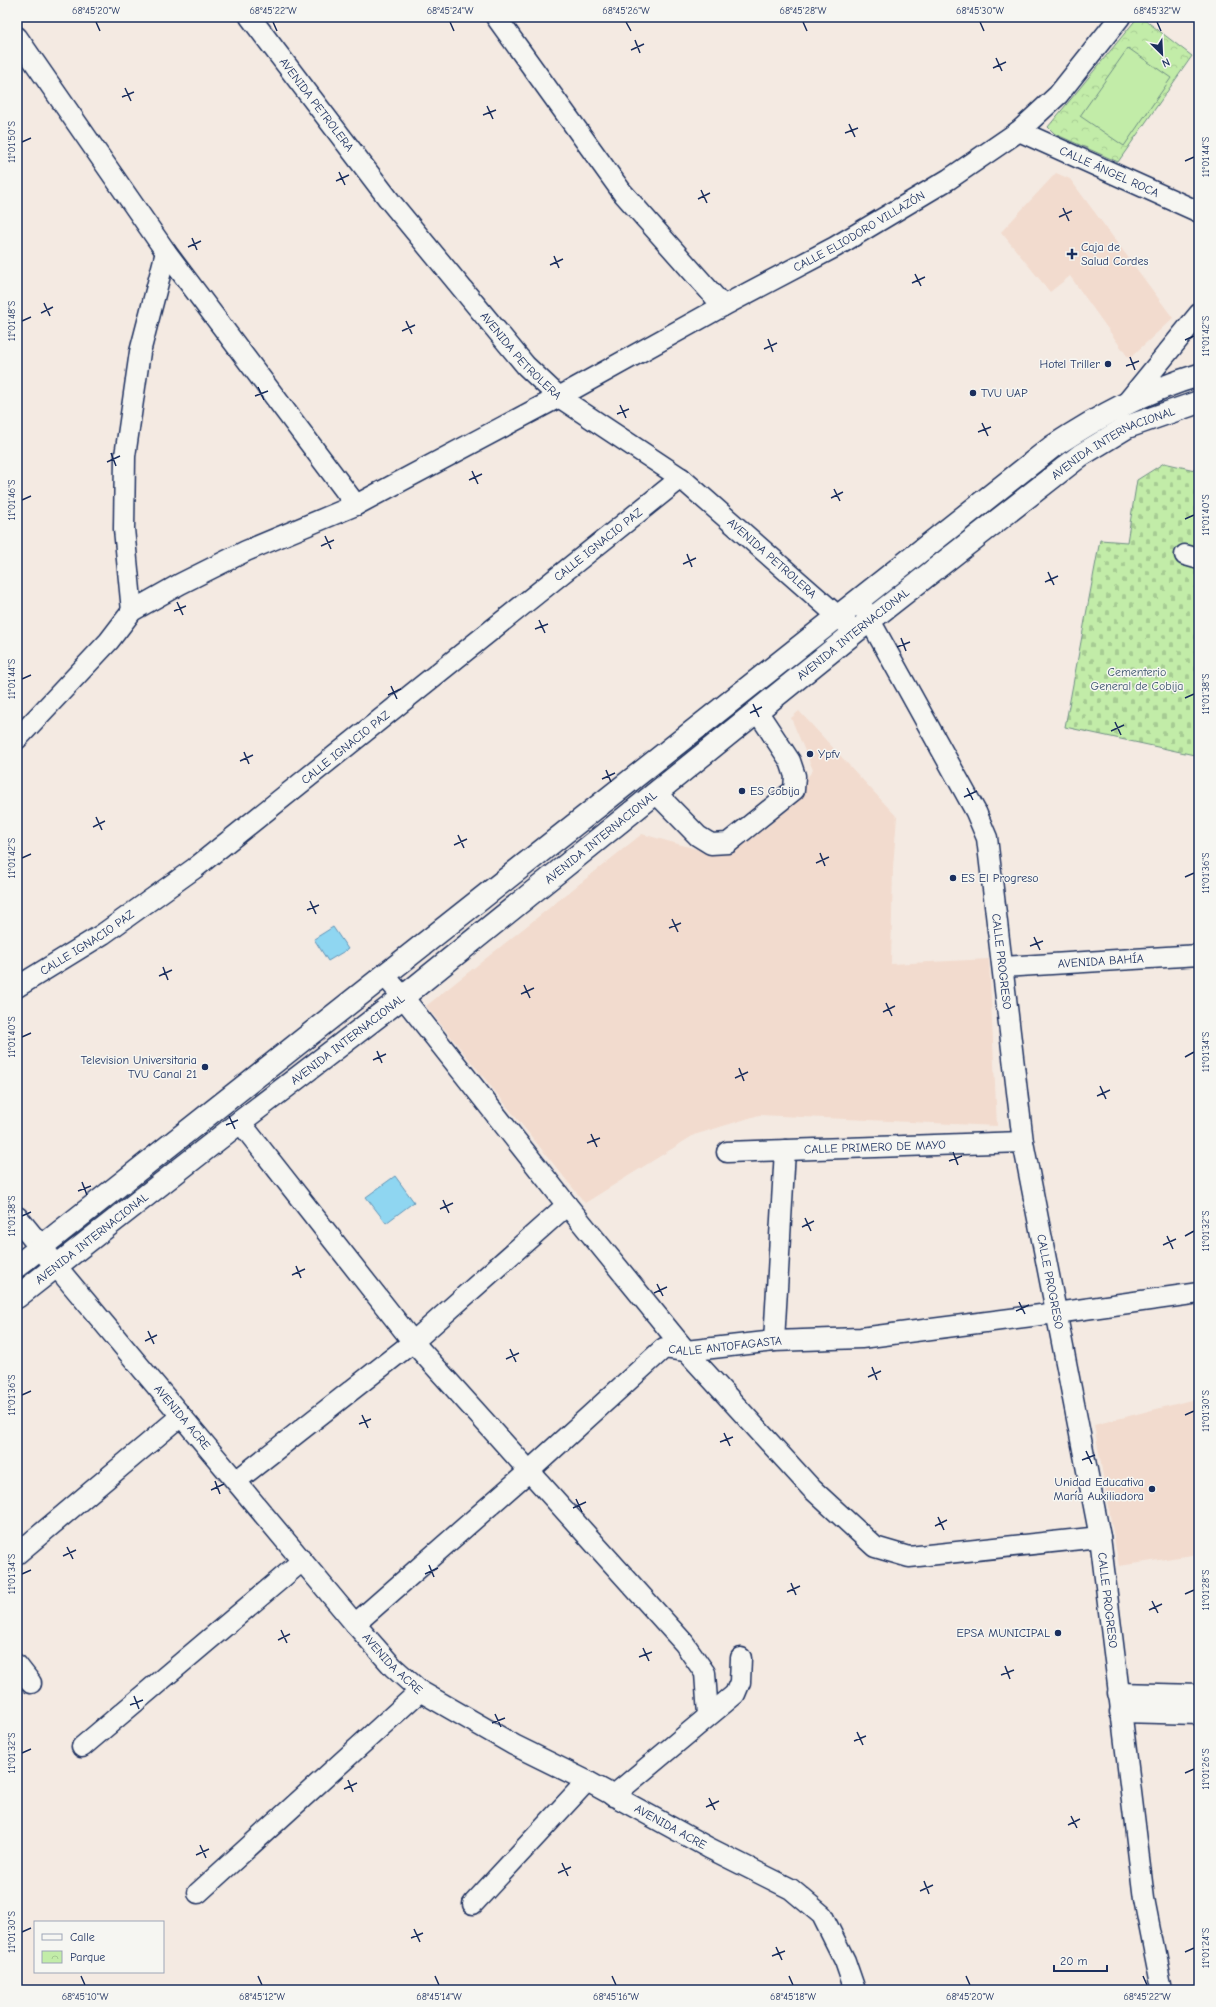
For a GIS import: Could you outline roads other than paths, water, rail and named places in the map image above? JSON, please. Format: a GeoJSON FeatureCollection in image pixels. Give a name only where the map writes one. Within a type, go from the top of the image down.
{"type":"FeatureCollection","features":[{"type":"Feature","properties":{"kind":"main road","name":"AVENIDA INTERNACIONAL"},"geometry":{"type":"LineString","coordinates":[[17,1266],[1052,447],[1086,425],[1128,401],[1199,375]]}},
{"type":"Feature","properties":{"kind":"main road","name":"AVENIDA INTERNACIONAL"},"geometry":{"type":"LineString","coordinates":[[17,1297],[240,1122],[403,997],[862,626],[1081,455],[1127,427],[1199,402]]}},
{"type":"Feature","properties":{"kind":"main road","name":"AVENIDA ACRE"},"geometry":{"type":"LineString","coordinates":[[17,1218],[56,1266]]}},
{"type":"Feature","properties":{"kind":"street","name":"AVENIDA PETROLERA"},"geometry":{"type":"LineString","coordinates":[[250,17],[390,201],[526,366],[559,398],[681,478],[839,617],[862,626]]}},
{"type":"Feature","properties":{"kind":"street"},"geometry":{"type":"LineString","coordinates":[[496,17],[622,192],[723,306]]}},
{"type":"Feature","properties":{"kind":"street","name":"CALLE ELIODORO VILLAZÓN"},"geometry":{"type":"LineString","coordinates":[[132,611],[180,584],[246,551],[356,505],[559,398],[723,306],[835,247],[949,179],[1020,131],[1058,95],[1120,17]]}},
{"type":"Feature","properties":{"kind":"street"},"geometry":{"type":"LineString","coordinates":[[17,38],[166,252],[356,505]]}},
{"type":"Feature","properties":{"kind":"street","name":"CALLE ÁNGEL ROCA"},"geometry":{"type":"LineString","coordinates":[[1020,131],[1199,212]]}},
{"type":"Feature","properties":{"kind":"street"},"geometry":{"type":"LineString","coordinates":[[17,739],[109,641],[132,611],[124,529],[125,456],[140,352],[166,252]]}},
{"type":"Feature","properties":{"kind":"street"},"geometry":{"type":"LineString","coordinates":[[1128,401],[1197,323]]}},
{"type":"Feature","properties":{"kind":"street","name":"CALLE IGNACIO PAZ"},"geometry":{"type":"LineString","coordinates":[[17,987],[103,934],[195,868],[681,478]]}},
{"type":"Feature","properties":{"kind":"street","name":"CALLE PROGRESO"},"geometry":{"type":"LineString","coordinates":[[859,600],[862,626],[976,812],[987,838],[1023,1142],[1100,1537],[1144,1899],[1162,1990]]}},
{"type":"Feature","properties":{"kind":"street"},"geometry":{"type":"LineString","coordinates":[[656,793],[698,836],[711,844],[728,843],[794,790],[795,776],[790,761],[757,711]]}},
{"type":"Feature","properties":{"kind":"street","name":"AVENIDA BAHÍA"},"geometry":{"type":"LineString","coordinates":[[1003,968],[1199,956]]}},
{"type":"Feature","properties":{"kind":"street"},"geometry":{"type":"LineString","coordinates":[[385,976],[567,1205],[686,1351],[812,1489],[875,1547],[909,1557],[1100,1537]]}},
{"type":"Feature","properties":{"kind":"street"},"geometry":{"type":"LineString","coordinates":[[240,1122],[413,1342],[528,1472],[684,1643],[705,1673],[708,1715]]}},
{"type":"Feature","properties":{"kind":"street","name":"CALLE PRIMERO DE MAYO"},"geometry":{"type":"LineString","coordinates":[[727,1152],[1023,1142]]}},
{"type":"Feature","properties":{"kind":"street"},"geometry":{"type":"LineString","coordinates":[[774,1341],[785,1150]]}},
{"type":"Feature","properties":{"kind":"street"},"geometry":{"type":"LineString","coordinates":[[236,1481],[413,1342],[567,1205]]}},
{"type":"Feature","properties":{"kind":"street","name":"AVENIDA ACRE"},"geometry":{"type":"LineString","coordinates":[[56,1266],[302,1561],[393,1667],[420,1691],[514,1745],[587,1781],[708,1848],[792,1889],[822,1915],[845,1961],[855,1990]]}},
{"type":"Feature","properties":{"kind":"street","name":"CALLE ANTOFAGASTA"},"geometry":{"type":"LineString","coordinates":[[355,1624],[528,1472],[664,1348],[686,1351],[774,1341],[861,1338],[1199,1293]]}},
{"type":"Feature","properties":{"kind":"street"},"geometry":{"type":"LineString","coordinates":[[17,1554],[181,1416]]}},
{"type":"Feature","properties":{"kind":"street"},"geometry":{"type":"LineString","coordinates":[[82,1747],[302,1561]]}},
{"type":"Feature","properties":{"kind":"street"},"geometry":{"type":"LineString","coordinates":[[613,1796],[708,1715],[735,1694],[740,1682],[741,1658]]}},
{"type":"Feature","properties":{"kind":"street"},"geometry":{"type":"LineString","coordinates":[[17,1666],[31,1683]]}},
{"type":"Feature","properties":{"kind":"street"},"geometry":{"type":"LineString","coordinates":[[198,1893],[420,1691]]}},
{"type":"Feature","properties":{"kind":"street"},"geometry":{"type":"LineString","coordinates":[[1119,1703],[1199,1695]]}},
{"type":"Feature","properties":{"kind":"street"},"geometry":{"type":"LineString","coordinates":[[1119,1703],[1199,1714]]}},
{"type":"Feature","properties":{"kind":"street"},"geometry":{"type":"LineString","coordinates":[[473,1904],[587,1781]]}},
{"type":"Feature","properties":{"kind":"water"},"geometry":{"type":"Polygon","coordinates":[[[333,927],[348,949],[328,961],[314,939],[333,927]]]}},
{"type":"Feature","properties":{"kind":"water"},"geometry":{"type":"Polygon","coordinates":[[[395,1176],[414,1202],[386,1223],[366,1197],[395,1176]]]}},
{"type":"Feature","properties":{"kind":"place","name":"Caja de Salud Cordes"},"geometry":{"type":"Point","coordinates":[1072,254]}},
{"type":"Feature","properties":{"kind":"place","name":"Hotel Triller"},"geometry":{"type":"Point","coordinates":[1108,364]}},
{"type":"Feature","properties":{"kind":"place","name":"TVU UAP"},"geometry":{"type":"Point","coordinates":[973,393]}},
{"type":"Feature","properties":{"kind":"place","name":"Ypfv"},"geometry":{"type":"Point","coordinates":[810,754]}},
{"type":"Feature","properties":{"kind":"place","name":"ES Cobija"},"geometry":{"type":"Point","coordinates":[742,791]}},
{"type":"Feature","properties":{"kind":"place","name":"ES El Progreso"},"geometry":{"type":"Point","coordinates":[953,878]}},
{"type":"Feature","properties":{"kind":"place","name":"Television Universitaria TVU Canal 21"},"geometry":{"type":"Point","coordinates":[205,1067]}},
{"type":"Feature","properties":{"kind":"place","name":"Unidad Educativa María Auxiliadora"},"geometry":{"type":"Point","coordinates":[1152,1489]}},
{"type":"Feature","properties":{"kind":"place","name":"EPSA MUNICIPAL"},"geometry":{"type":"Point","coordinates":[1058,1633]}},
{"type":"Feature","properties":{"kind":"park label","name":"Cementerio General de Cobija"},"geometry":{"type":"Point","coordinates":[1137,679]}}]}
